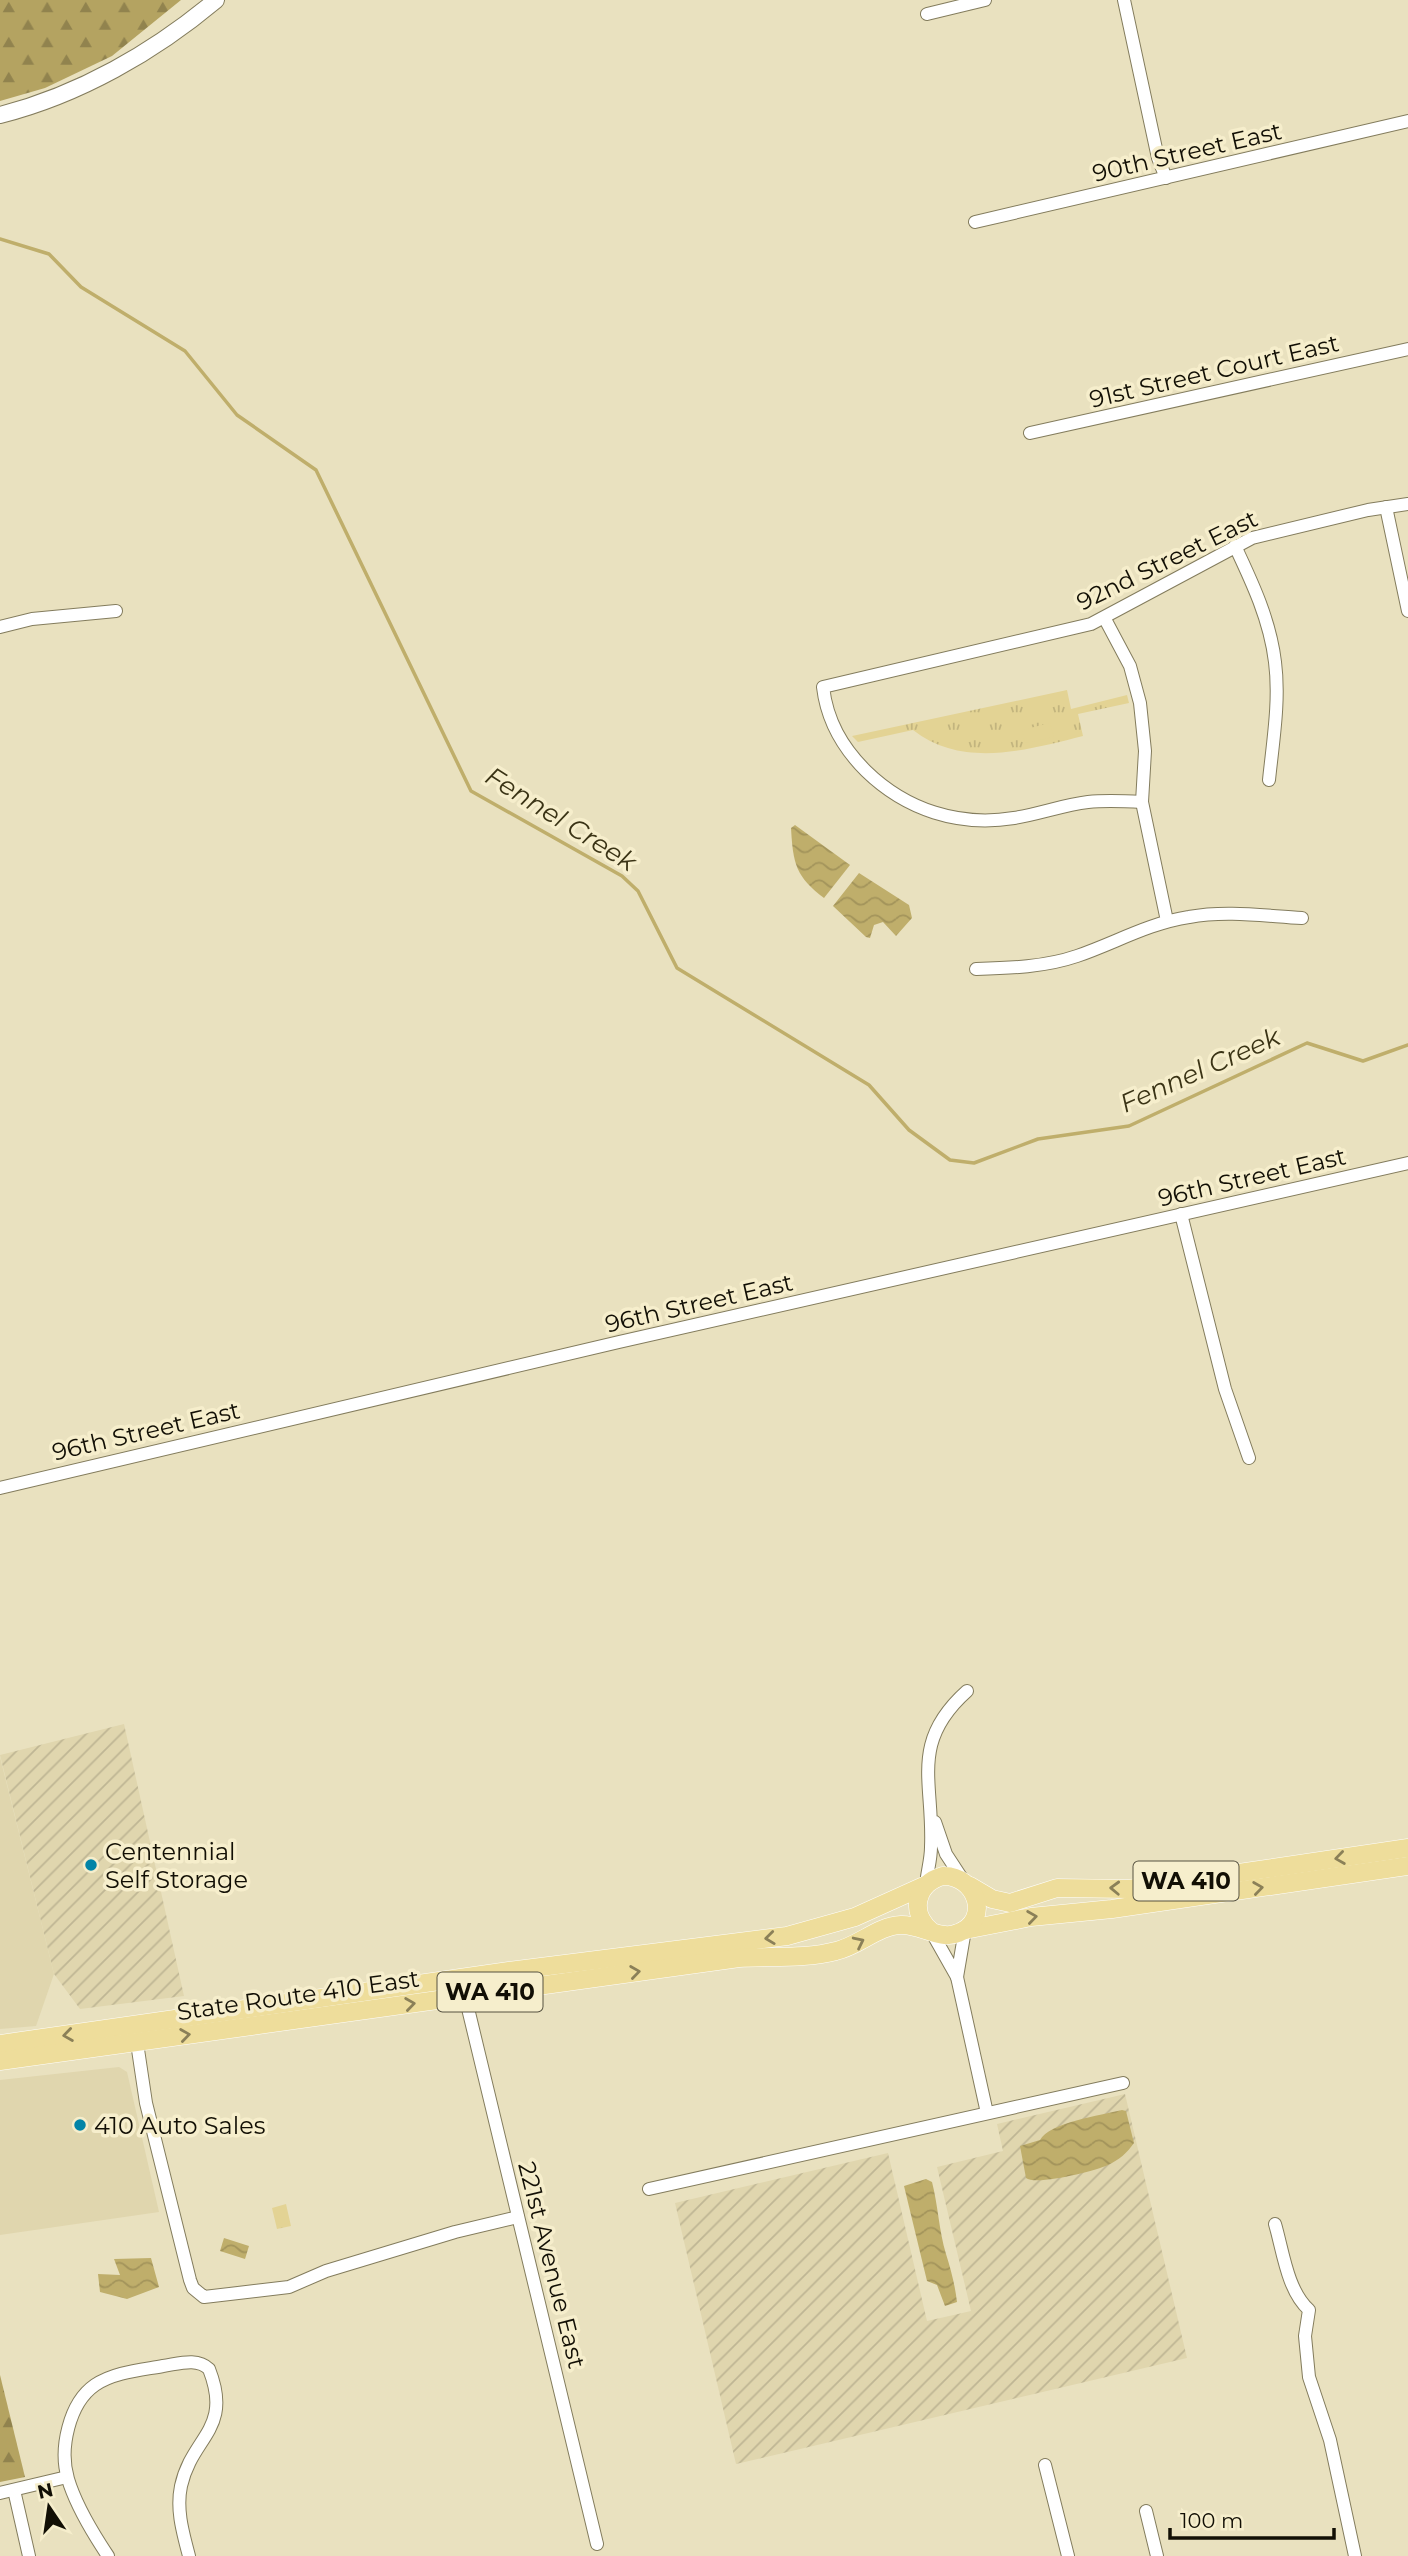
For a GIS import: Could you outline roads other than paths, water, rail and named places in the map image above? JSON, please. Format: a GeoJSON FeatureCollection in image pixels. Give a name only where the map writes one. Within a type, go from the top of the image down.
{"type":"FeatureCollection","features":[{"type":"Feature","properties":{"kind":"main road","name":"WA 410"},"geometry":{"type":"LineString","coordinates":[[926,1885],[943,1876],[967,1883],[992,1899],[1010,1903],[1057,1888],[1129,1889],[1408,1848]]}},
{"type":"Feature","properties":{"kind":"main road","name":"WA 410"},"geometry":{"type":"LineString","coordinates":[[931,1931],[952,1935],[1031,1917],[1112,1909],[1408,1866]]}},
{"type":"Feature","properties":{"kind":"main road"},"geometry":{"type":"LineString","coordinates":[[965,1930],[974,1919],[977,1905],[967,1883]]}},
{"type":"Feature","properties":{"kind":"main road"},"geometry":{"type":"LineString","coordinates":[[926,1885],[917,1906],[921,1920],[931,1931]]}},
{"type":"Feature","properties":{"kind":"main road","name":"State Route 410 East"},"geometry":{"type":"LineString","coordinates":[[0,2061],[136,2034],[509,1971],[786,1936],[855,1917],[926,1885]]}},
{"type":"Feature","properties":{"kind":"main road","name":"State Route 410 East"},"geometry":{"type":"LineString","coordinates":[[0,2044],[136,2034],[465,1996],[739,1958],[823,1954],[861,1943],[891,1926],[913,1926],[931,1931]]}},
{"type":"Feature","properties":{"kind":"street"},"geometry":{"type":"LineString","coordinates":[[0,115],[55,97],[117,68],[193,20],[216,0]]}},
{"type":"Feature","properties":{"kind":"street"},"geometry":{"type":"LineString","coordinates":[[927,14],[985,0]]}},
{"type":"Feature","properties":{"kind":"street"},"geometry":{"type":"LineString","coordinates":[[1124,0],[1158,158],[1166,178]]}},
{"type":"Feature","properties":{"kind":"street","name":"90th Street East"},"geometry":{"type":"LineString","coordinates":[[975,222],[1408,121]]}},
{"type":"Feature","properties":{"kind":"street","name":"91st Street Court East"},"geometry":{"type":"LineString","coordinates":[[1030,433],[1408,349]]}},
{"type":"Feature","properties":{"kind":"street","name":"92nd Street East"},"geometry":{"type":"LineString","coordinates":[[1142,802],[1088,802],[993,820],[951,817],[916,807],[894,796],[859,764],[837,736],[826,708],[824,687],[1105,619],[1235,545],[1276,531],[1408,504]]}},
{"type":"Feature","properties":{"kind":"street"},"geometry":{"type":"LineString","coordinates":[[1386,508],[1408,611]]}},
{"type":"Feature","properties":{"kind":"street"},"geometry":{"type":"LineString","coordinates":[[1235,545],[1261,603],[1275,660],[1276,692],[1269,780]]}},
{"type":"Feature","properties":{"kind":"street"},"geometry":{"type":"LineString","coordinates":[[0,627],[32,619],[116,611]]}},
{"type":"Feature","properties":{"kind":"street"},"geometry":{"type":"LineString","coordinates":[[1105,619],[1130,666],[1140,703],[1145,751],[1142,802],[1167,921]]}},
{"type":"Feature","properties":{"kind":"street"},"geometry":{"type":"LineString","coordinates":[[976,969],[1015,968],[1074,957],[1167,921],[1228,914],[1302,918]]}},
{"type":"Feature","properties":{"kind":"street","name":"96th Street East"},"geometry":{"type":"LineString","coordinates":[[0,1488],[1408,1163]]}},
{"type":"Feature","properties":{"kind":"street"},"geometry":{"type":"LineString","coordinates":[[1181,1214],[1225,1389],[1249,1458]]}},
{"type":"Feature","properties":{"kind":"street"},"geometry":{"type":"LineString","coordinates":[[926,1885],[931,1848],[926,1776],[933,1739],[944,1717],[967,1691]]}},
{"type":"Feature","properties":{"kind":"street"},"geometry":{"type":"LineString","coordinates":[[929,1801],[946,1854],[967,1883]]}},
{"type":"Feature","properties":{"kind":"street"},"geometry":{"type":"LineString","coordinates":[[957,1977],[965,1930]]}},
{"type":"Feature","properties":{"kind":"street"},"geometry":{"type":"LineString","coordinates":[[931,1931],[957,1977],[987,2113]]}},
{"type":"Feature","properties":{"kind":"street","name":"221st Avenue East"},"geometry":{"type":"LineString","coordinates":[[465,1996],[597,2544]]}},
{"type":"Feature","properties":{"kind":"street"},"geometry":{"type":"LineString","coordinates":[[136,2034],[146,2103],[190,2280],[198,2294],[204,2297],[289,2287],[326,2271],[419,2242],[518,2217]]}},
{"type":"Feature","properties":{"kind":"street"},"geometry":{"type":"LineString","coordinates":[[649,2189],[1123,2083]]}},
{"type":"Feature","properties":{"kind":"street"},"geometry":{"type":"LineString","coordinates":[[1275,2224],[1293,2284],[1302,2303],[1309,2309],[1306,2336],[1309,2377],[1330,2440],[1355,2556]]}},
{"type":"Feature","properties":{"kind":"street"},"geometry":{"type":"LineString","coordinates":[[108,2556],[79,2506],[67,2477],[68,2434],[81,2397],[96,2384],[112,2376],[195,2362],[209,2368],[217,2396],[211,2430],[190,2462],[181,2489],[181,2523],[189,2556]]}},
{"type":"Feature","properties":{"kind":"street"},"geometry":{"type":"LineString","coordinates":[[1045,2465],[1068,2556]]}},
{"type":"Feature","properties":{"kind":"street"},"geometry":{"type":"LineString","coordinates":[[0,2493],[67,2477]]}},
{"type":"Feature","properties":{"kind":"street"},"geometry":{"type":"LineString","coordinates":[[14,2490],[29,2556]]}},
{"type":"Feature","properties":{"kind":"street"},"geometry":{"type":"LineString","coordinates":[[1146,2511],[1157,2556]]}},
{"type":"Feature","properties":{"kind":"water"},"geometry":{"type":"Polygon","coordinates":[[[795,825],[850,865],[824,898],[807,883],[798,869],[791,828],[795,825]]]}},
{"type":"Feature","properties":{"kind":"water"},"geometry":{"type":"Polygon","coordinates":[[[859,873],[909,905],[912,918],[896,936],[883,922],[874,925],[870,938],[866,937],[833,906],[859,873]]]}},
{"type":"Feature","properties":{"kind":"water"},"geometry":{"type":"Polygon","coordinates":[[[1126,2111],[1134,2143],[1112,2163],[1066,2177],[1041,2180],[1026,2178],[1020,2146],[1040,2140],[1045,2134],[1064,2124],[1126,2111]]]}},
{"type":"Feature","properties":{"kind":"water"},"geometry":{"type":"Polygon","coordinates":[[[926,2179],[932,2182],[957,2302],[945,2306],[937,2285],[927,2281],[904,2186],[926,2179]]]}},
{"type":"Feature","properties":{"kind":"water"},"geometry":{"type":"Polygon","coordinates":[[[224,2238],[249,2246],[245,2259],[220,2251],[224,2238]]]}},
{"type":"Feature","properties":{"kind":"water"},"geometry":{"type":"Polygon","coordinates":[[[151,2258],[159,2287],[127,2299],[100,2292],[98,2274],[120,2275],[114,2259],[151,2258]]]}},
{"type":"Feature","properties":{"kind":"waterway","name":"Fennel Creek"},"geometry":{"type":"LineString","coordinates":[[0,239],[49,254],[81,287],[185,351],[237,415],[316,470],[471,791],[622,876],[638,891],[677,968],[869,1085],[909,1130],[950,1160],[974,1163],[1038,1139],[1129,1126],[1307,1043],[1363,1061],[1408,1045]]}},
{"type":"Feature","properties":{"kind":"place","name":"Centennial Self Storage"},"geometry":{"type":"Point","coordinates":[91,1865]}},
{"type":"Feature","properties":{"kind":"place","name":"410 Auto Sales"},"geometry":{"type":"Point","coordinates":[80,2125]}}]}
